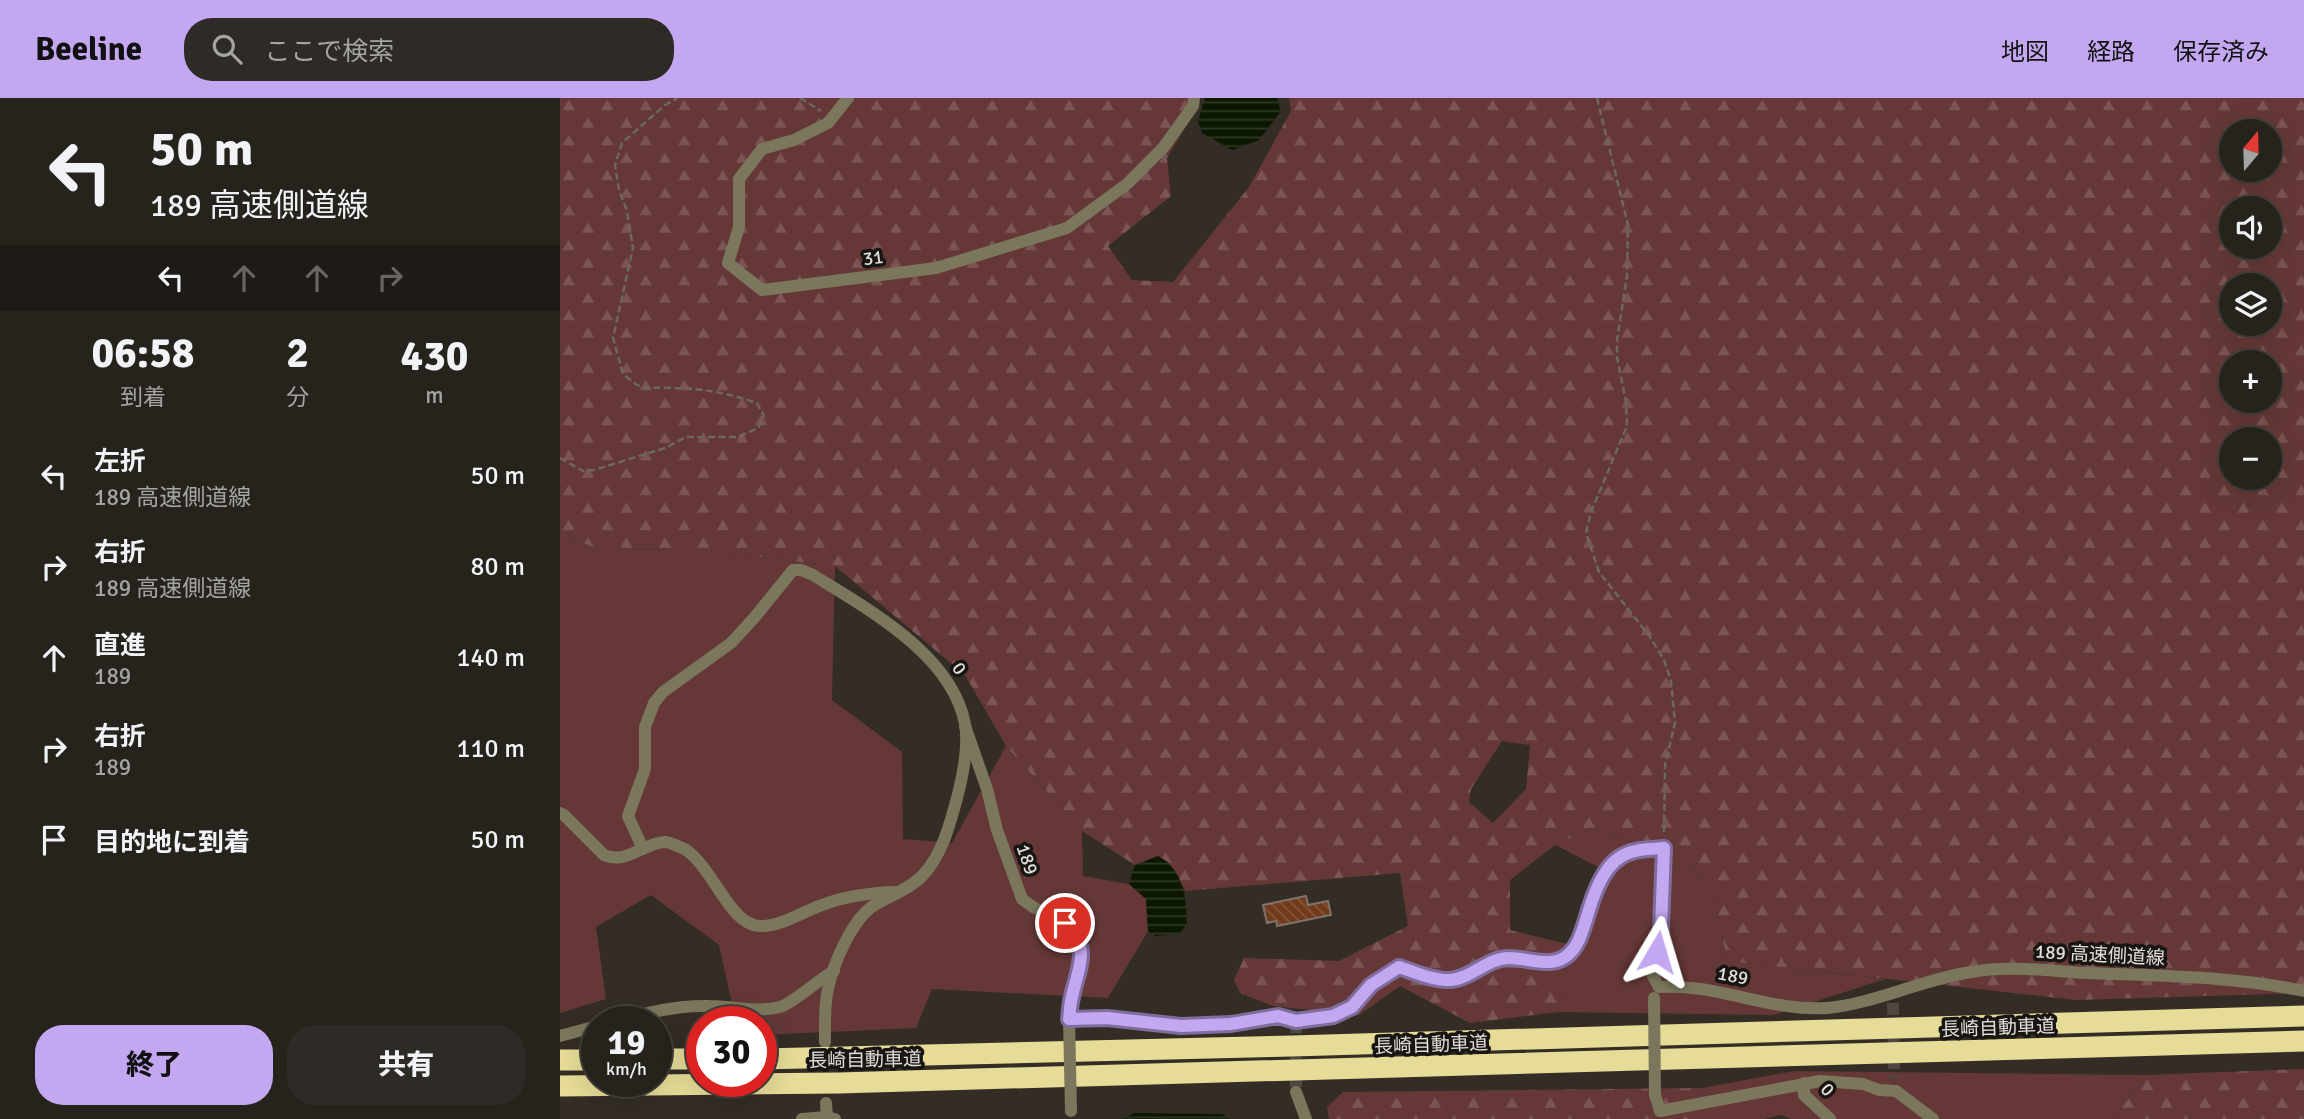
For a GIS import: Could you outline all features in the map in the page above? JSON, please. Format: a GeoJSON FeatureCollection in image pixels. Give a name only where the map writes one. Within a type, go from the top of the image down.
{"type":"FeatureCollection","features":[{"type":"Feature","properties":{"kind":"highway","name":"長崎自動車道"},"geometry":{"type":"LineString","coordinates":[[777,1059],[1307,1046],[2304,1016]]}},
{"type":"Feature","properties":{"kind":"highway","name":"長崎自動車道"},"geometry":{"type":"LineString","coordinates":[[560,1086],[853,1083],[2304,1041]]}},
{"type":"Feature","properties":{"kind":"highway"},"geometry":{"type":"LineString","coordinates":[[560,1060],[581,1060]]}},
{"type":"Feature","properties":{"kind":"street","name":"31"},"geometry":{"type":"LineString","coordinates":[[848,98],[831,120],[794,140],[762,149],[739,178],[739,227],[728,262],[762,289],[936,268],[1067,228],[1126,184],[1163,148],[1193,106],[1194,98]]}},
{"type":"Feature","properties":{"kind":"street","name":"0"},"geometry":{"type":"LineString","coordinates":[[643,849],[628,816],[645,769],[645,727],[654,703],[663,692],[731,643],[793,570],[801,569],[881,618],[915,645],[936,666],[952,690],[965,726],[964,761],[959,790],[939,851],[922,876],[899,892]]}},
{"type":"Feature","properties":{"kind":"street","name":"189"},"geometry":{"type":"LineString","coordinates":[[965,726],[987,789],[997,830],[1022,899],[1033,908],[1065,923],[1074,932],[1083,960],[1071,997],[1069,1019],[1072,1115]]}},
{"type":"Feature","properties":{"kind":"street"},"geometry":{"type":"LineString","coordinates":[[560,813],[610,858],[625,858],[666,842],[688,849],[740,918],[762,926],[794,918],[821,905],[847,897],[899,892]]}},
{"type":"Feature","properties":{"kind":"street"},"geometry":{"type":"LineString","coordinates":[[1069,1019],[1107,1018],[1181,1026],[1231,1024],[1278,1016],[1296,1021],[1333,1016],[1352,1007],[1371,985],[1399,967],[1453,981],[1484,964],[1507,958],[1559,961],[1570,954],[1580,940],[1597,889],[1611,865],[1620,856],[1632,852],[1664,848],[1661,928],[1653,976],[1656,992],[1655,1095],[1660,1111],[1820,1081],[1863,1084],[1879,1090],[1895,1084],[1933,1119]]}},
{"type":"Feature","properties":{"kind":"street"},"geometry":{"type":"LineString","coordinates":[[825,1042],[828,989],[853,927],[862,915],[899,892]]}},
{"type":"Feature","properties":{"kind":"street","name":"189 高速側道線"},"geometry":{"type":"LineString","coordinates":[[1895,996],[1969,972],[2016,969],[2222,978],[2258,981],[2304,991]]}},
{"type":"Feature","properties":{"kind":"street"},"geometry":{"type":"LineString","coordinates":[[672,1008],[709,1006],[758,1010],[783,1007],[834,971]]}},
{"type":"Feature","properties":{"kind":"street","name":"189"},"geometry":{"type":"LineString","coordinates":[[1656,992],[1684,985],[1802,1007],[1828,1008],[1895,996]]}},
{"type":"Feature","properties":{"kind":"street"},"geometry":{"type":"LineString","coordinates":[[560,1036],[581,1031]]}},
{"type":"Feature","properties":{"kind":"street","name":"0"},"geometry":{"type":"LineString","coordinates":[[1804,1083],[1804,1095],[1830,1119]]}},
{"type":"Feature","properties":{"kind":"street"},"geometry":{"type":"LineString","coordinates":[[1296,1092],[1306,1119]]}},
{"type":"Feature","properties":{"kind":"street"},"geometry":{"type":"LineString","coordinates":[[802,1119],[831,1118],[826,1103]]}},
{"type":"Feature","properties":{"kind":"path"},"geometry":{"type":"LineString","coordinates":[[560,458],[583,471],[594,470],[665,448],[686,437],[738,437],[758,428],[764,416],[757,404],[704,388],[646,388],[637,385],[623,374],[613,338],[634,248],[615,165],[622,143],[665,105],[678,98]]}},
{"type":"Feature","properties":{"kind":"path"},"geometry":{"type":"LineString","coordinates":[[800,98],[811,103],[831,120]]}},
{"type":"Feature","properties":{"kind":"path"},"geometry":{"type":"LineString","coordinates":[[1597,98],[1628,225],[1627,276],[1617,340],[1627,426],[1591,512],[1586,533],[1599,572],[1650,637],[1664,660],[1671,681],[1675,723],[1665,765],[1664,848]]}},
{"type":"Feature","properties":{"kind":"green space"},"geometry":{"type":"Polygon","coordinates":[[[560,98],[1199,98],[1197,108],[1167,158],[1171,196],[1108,246],[1132,280],[1173,282],[1249,187],[1291,111],[1289,98],[2304,98],[2304,993],[2076,1000],[1727,961],[1712,885],[1676,857],[1592,828],[1555,845],[1510,880],[1510,930],[1571,945],[1558,1012],[1470,1023],[1400,986],[1359,1015],[1273,1006],[1240,993],[1234,980],[1244,958],[1339,961],[1408,926],[1400,873],[1186,891],[1168,862],[1158,856],[1135,865],[1082,831],[1006,746],[965,675],[835,566],[700,550],[599,549],[560,535],[560,98]],[[1502,741],[1471,789],[1469,802],[1493,823],[1526,789],[1530,745],[1502,741]]]}},
{"type":"Feature","properties":{"kind":"green space"},"geometry":{"type":"Polygon","coordinates":[[[560,535],[599,549],[700,550],[835,566],[832,700],[902,752],[903,839],[952,843],[1006,746],[1082,831],[1083,876],[1129,884],[1146,899],[1148,931],[1108,998],[932,989],[916,1028],[777,1034],[777,1006],[732,1006],[719,945],[651,895],[596,927],[606,999],[560,1013],[560,535]]]}},
{"type":"Feature","properties":{"kind":"green space"},"geometry":{"type":"Polygon","coordinates":[[[1592,828],[1676,857],[1712,885],[1727,961],[1885,979],[1774,1015],[1558,1012],[1571,945],[1602,869],[1555,845],[1592,828]]]}},
{"type":"Feature","properties":{"kind":"green space"},"geometry":{"type":"Polygon","coordinates":[[[2304,1069],[2304,1119],[2119,1119],[2117,1113],[2147,1075],[2304,1069]]]}},
{"type":"Feature","properties":{"kind":"green space"},"geometry":{"type":"Polygon","coordinates":[[[1794,1071],[2147,1075],[2117,1113],[2119,1119],[1792,1119],[1781,1115],[1765,1119],[1701,1119],[1703,1088],[1794,1071]]]}},
{"type":"Feature","properties":{"kind":"green space"},"geometry":{"type":"Polygon","coordinates":[[[1703,1088],[1701,1119],[1329,1119],[1327,1107],[1343,1092],[1703,1088]]]}},
{"type":"Feature","properties":{"kind":"shaded area"},"geometry":{"type":"Polygon","coordinates":[[[1205,98],[1277,98],[1281,111],[1259,140],[1232,150],[1202,133],[1198,121],[1205,98]]]}},
{"type":"Feature","properties":{"kind":"shaded area"},"geometry":{"type":"Polygon","coordinates":[[[1158,856],[1173,869],[1182,885],[1187,924],[1179,934],[1155,936],[1148,931],[1146,899],[1129,884],[1135,865],[1158,856]]]}},
{"type":"Feature","properties":{"kind":"shaded area"},"geometry":{"type":"Polygon","coordinates":[[[1134,1113],[1222,1114],[1231,1119],[1123,1119],[1134,1113]]]}},
{"type":"Feature","properties":{"kind":"building"},"geometry":{"type":"Polygon","coordinates":[[[1306,896],[1308,905],[1328,901],[1331,915],[1277,926],[1276,921],[1267,923],[1263,905],[1306,896]]]}},
{"type":"Feature","properties":{"kind":"tunnel"},"geometry":{"type":"LineString","coordinates":[[1893,1003],[1894,1078]]}},
{"type":"Feature","properties":{"kind":"tunnel"},"geometry":{"type":"LineString","coordinates":[[1296,1021],[1296,1092]]}},
{"type":"Feature","properties":{"kind":"route"},"geometry":{"type":"LineString","coordinates":[[1065,923],[1074,932],[1083,960],[1071,997],[1069,1019],[1107,1018],[1181,1026],[1231,1024],[1278,1016],[1296,1021],[1333,1016],[1352,1007],[1371,985],[1399,967],[1453,981],[1484,964],[1507,958],[1559,961],[1570,954],[1580,940],[1597,889],[1611,865],[1620,856],[1632,852],[1664,848],[1661,928],[1657,952]]}}]}
